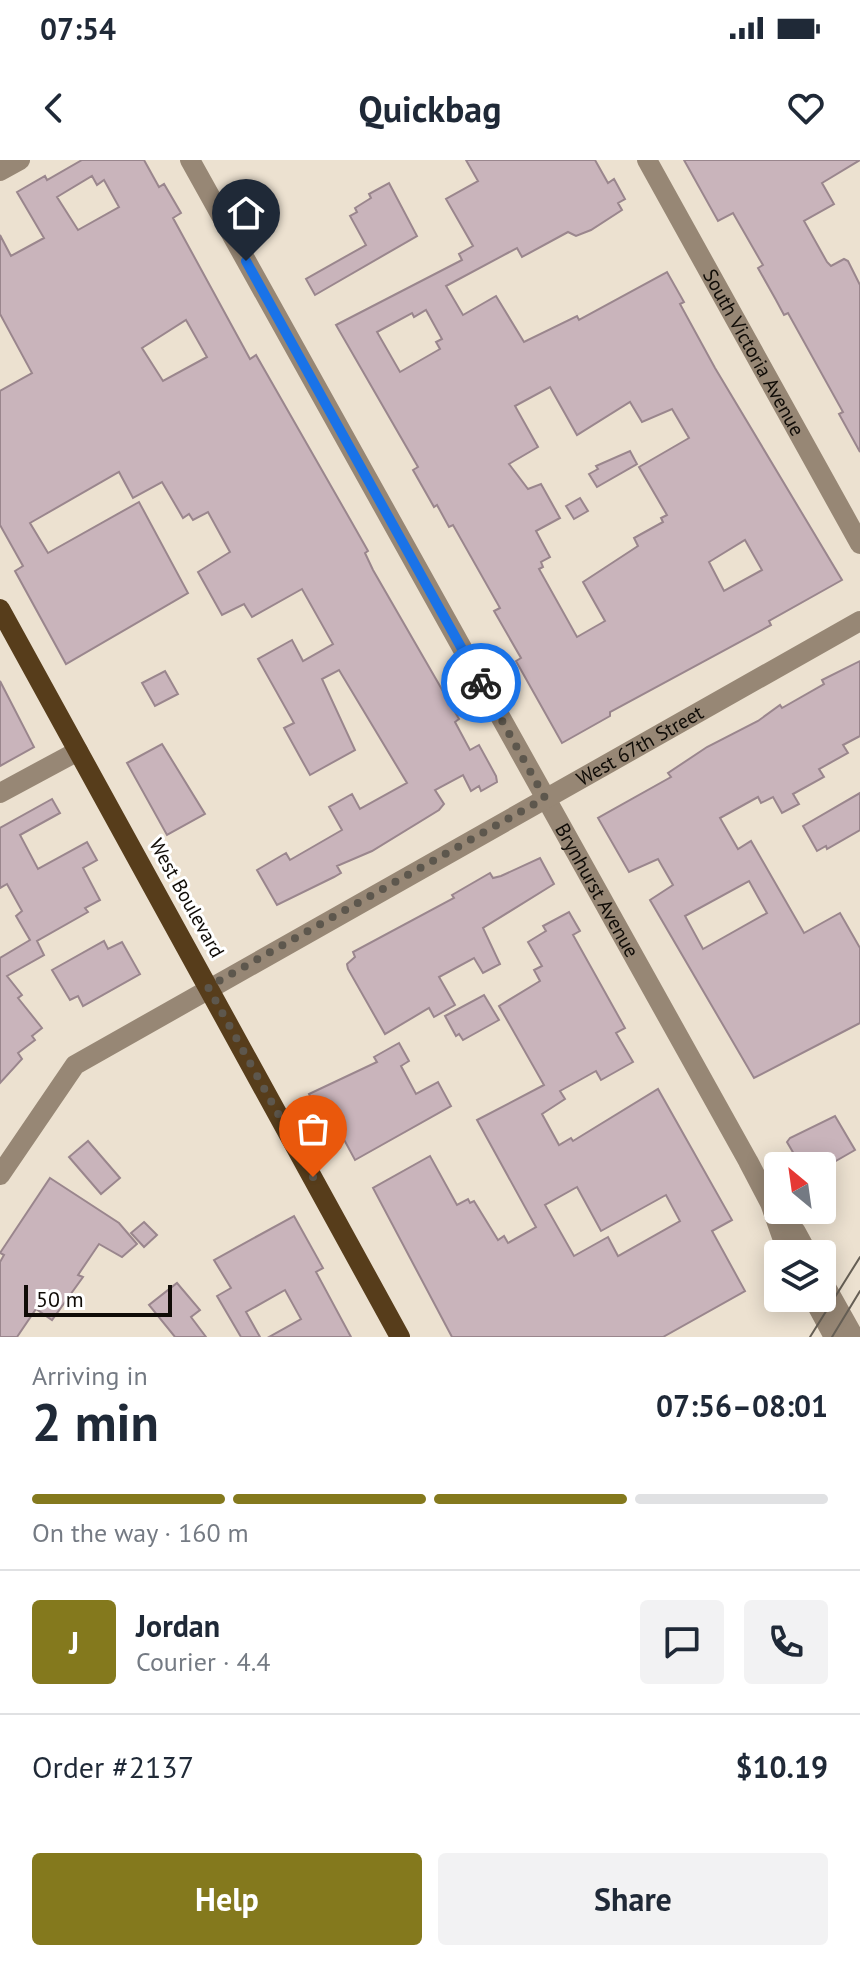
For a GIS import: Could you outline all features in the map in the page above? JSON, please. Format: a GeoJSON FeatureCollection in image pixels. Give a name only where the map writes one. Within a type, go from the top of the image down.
{"type":"FeatureCollection","features":[{"type":"Feature","properties":{"kind":"main road","name":"West Boulevard"},"geometry":{"type":"LineString","coordinates":[[0,609],[400,1337]]}},
{"type":"Feature","properties":{"kind":"street"},"geometry":{"type":"LineString","coordinates":[[0,171],[20,160]]}},
{"type":"Feature","properties":{"kind":"street","name":"Brynhurst Avenue"},"geometry":{"type":"LineString","coordinates":[[190,160],[764,1192]]}},
{"type":"Feature","properties":{"kind":"street","name":"South Victoria Avenue"},"geometry":{"type":"LineString","coordinates":[[647,160],[860,544]]}},
{"type":"Feature","properties":{"kind":"street","name":"West 67th Street"},"geometry":{"type":"LineString","coordinates":[[0,1175],[75,1065],[208,987],[860,621]]}},
{"type":"Feature","properties":{"kind":"street"},"geometry":{"type":"LineString","coordinates":[[0,793],[78,751]]}},
{"type":"Feature","properties":{"kind":"street"},"geometry":{"type":"LineString","coordinates":[[836,1305],[854,1337]]}},
{"type":"Feature","properties":{"kind":"street"},"geometry":{"type":"LineString","coordinates":[[821,1312],[834,1337]]}},
{"type":"Feature","properties":{"kind":"building"},"geometry":{"type":"Polygon","coordinates":[[[82,160],[144,160],[159,187],[164,184],[181,213],[173,218],[250,359],[256,355],[368,551],[365,553],[373,570],[459,719],[455,722],[470,750],[479,745],[496,776],[497,782],[481,791],[479,786],[471,791],[463,775],[435,790],[444,804],[439,810],[372,851],[337,866],[341,873],[277,905],[257,870],[286,853],[290,860],[342,830],[329,807],[352,794],[360,809],[407,783],[339,670],[322,679],[355,750],[310,775],[284,728],[294,723],[258,659],[292,640],[303,661],[333,644],[302,589],[252,617],[244,604],[222,615],[198,572],[230,552],[208,512],[193,520],[189,514],[183,518],[162,482],[133,498],[119,472],[30,523],[48,553],[139,502],[188,593],[66,664],[15,571],[23,566],[0,525],[0,391],[32,373],[0,314],[0,235],[11,256],[44,238],[17,192],[45,176],[47,180],[82,160]],[[92,176],[57,197],[78,230],[119,207],[104,180],[97,185],[92,176]],[[186,320],[142,348],[163,381],[207,357],[186,320]]]}},
{"type":"Feature","properties":{"kind":"building"},"geometry":{"type":"Polygon","coordinates":[[[466,160],[595,160],[608,183],[614,179],[625,199],[618,203],[622,210],[591,230],[576,236],[568,232],[522,257],[517,248],[446,286],[463,315],[496,296],[524,342],[577,316],[579,320],[667,272],[684,302],[680,304],[715,368],[842,580],[769,621],[771,625],[610,712],[610,716],[562,743],[516,661],[521,658],[494,611],[500,608],[453,525],[449,527],[437,505],[434,507],[413,470],[418,467],[336,325],[462,260],[459,254],[473,246],[446,199],[478,181],[466,160]],[[426,310],[414,317],[412,313],[377,332],[400,372],[440,349],[436,342],[442,339],[426,310]],[[550,387],[515,406],[538,447],[509,464],[528,489],[541,484],[560,518],[536,531],[550,557],[541,562],[543,567],[539,569],[577,637],[605,621],[583,582],[638,546],[634,538],[663,522],[661,518],[667,515],[639,467],[689,438],[672,409],[642,422],[630,402],[577,435],[550,387]],[[745,540],[709,562],[724,591],[762,570],[745,540]]]}},
{"type":"Feature","properties":{"kind":"building"},"geometry":{"type":"Polygon","coordinates":[[[684,160],[860,160],[822,183],[834,204],[804,221],[827,262],[831,266],[844,259],[848,261],[860,285],[860,452],[839,414],[843,412],[788,313],[784,315],[758,268],[763,265],[733,213],[718,221],[684,160]]]}},
{"type":"Feature","properties":{"kind":"building"},"geometry":{"type":"Polygon","coordinates":[[[389,183],[417,236],[315,295],[306,279],[366,245],[350,216],[357,212],[355,208],[371,198],[369,194],[389,183]]]}},
{"type":"Feature","properties":{"kind":"building"},"geometry":{"type":"Polygon","coordinates":[[[630,451],[637,464],[597,487],[589,474],[598,469],[596,466],[630,451]]]}},
{"type":"Feature","properties":{"kind":"building"},"geometry":{"type":"Polygon","coordinates":[[[580,498],[588,511],[574,519],[566,506],[580,498]]]}},
{"type":"Feature","properties":{"kind":"building"},"geometry":{"type":"Polygon","coordinates":[[[860,661],[860,736],[843,745],[848,753],[819,769],[824,777],[793,794],[799,804],[782,813],[773,797],[761,803],[758,797],[720,818],[738,849],[751,841],[804,933],[840,913],[860,948],[860,1023],[754,1078],[650,900],[673,885],[658,859],[629,872],[598,818],[671,777],[668,773],[707,747],[824,684],[822,680],[860,661]],[[749,881],[685,916],[703,949],[767,913],[749,881]]]}},
{"type":"Feature","properties":{"kind":"building"},"geometry":{"type":"Polygon","coordinates":[[[165,671],[178,694],[155,706],[142,683],[165,671]]]}},
{"type":"Feature","properties":{"kind":"building"},"geometry":{"type":"Polygon","coordinates":[[[0,681],[34,747],[0,766],[0,681]]]}},
{"type":"Feature","properties":{"kind":"building"},"geometry":{"type":"Polygon","coordinates":[[[162,744],[205,814],[167,835],[127,763],[162,744]]]}},
{"type":"Feature","properties":{"kind":"building"},"geometry":{"type":"Polygon","coordinates":[[[860,793],[860,830],[827,849],[826,846],[817,851],[803,826],[860,793]]]}},
{"type":"Feature","properties":{"kind":"building"},"geometry":{"type":"Polygon","coordinates":[[[52,799],[60,813],[20,835],[38,869],[87,842],[97,860],[83,868],[100,900],[85,908],[88,912],[37,941],[44,955],[7,976],[22,995],[18,998],[42,1028],[32,1036],[35,1040],[18,1053],[22,1059],[0,1083],[0,958],[30,940],[16,916],[22,911],[7,884],[0,888],[0,828],[52,799]]]}},
{"type":"Feature","properties":{"kind":"building"},"geometry":{"type":"Polygon","coordinates":[[[540,858],[554,884],[483,928],[500,964],[483,973],[474,958],[439,977],[455,1005],[434,1017],[429,1008],[385,1034],[348,969],[347,964],[355,957],[353,952],[454,898],[452,895],[490,873],[493,878],[501,876],[540,858]]]}},
{"type":"Feature","properties":{"kind":"building"},"geometry":{"type":"Polygon","coordinates":[[[569,912],[580,931],[573,935],[625,1028],[616,1033],[633,1062],[601,1080],[596,1071],[560,1091],[565,1099],[542,1114],[559,1145],[571,1138],[573,1141],[658,1089],[732,1220],[712,1231],[745,1291],[663,1337],[452,1337],[373,1188],[430,1156],[457,1205],[468,1199],[470,1203],[474,1201],[498,1240],[504,1236],[508,1243],[536,1227],[477,1120],[544,1085],[499,1006],[540,981],[534,970],[542,966],[528,942],[546,931],[543,926],[569,912]],[[577,1187],[545,1205],[574,1256],[608,1237],[618,1256],[680,1221],[666,1195],[601,1231],[577,1187]]]}},
{"type":"Feature","properties":{"kind":"building"},"geometry":{"type":"Polygon","coordinates":[[[104,941],[108,949],[122,942],[140,974],[83,1006],[78,996],[70,1000],[52,970],[104,941]]]}},
{"type":"Feature","properties":{"kind":"building"},"geometry":{"type":"Polygon","coordinates":[[[484,995],[499,1020],[463,1040],[459,1034],[456,1036],[445,1016],[484,995]]]}},
{"type":"Feature","properties":{"kind":"building"},"geometry":{"type":"Polygon","coordinates":[[[399,1043],[409,1061],[401,1066],[416,1094],[438,1082],[451,1106],[355,1160],[327,1108],[319,1113],[309,1094],[377,1062],[374,1057],[399,1043]]]}},
{"type":"Feature","properties":{"kind":"building"},"geometry":{"type":"Polygon","coordinates":[[[835,1116],[855,1150],[836,1161],[836,1152],[793,1152],[787,1142],[835,1116]]]}},
{"type":"Feature","properties":{"kind":"building"},"geometry":{"type":"Polygon","coordinates":[[[88,1141],[120,1178],[101,1194],[69,1157],[88,1141]]]}},
{"type":"Feature","properties":{"kind":"building"},"geometry":{"type":"Polygon","coordinates":[[[50,1178],[119,1223],[137,1244],[122,1257],[99,1244],[78,1275],[83,1277],[52,1320],[36,1309],[17,1337],[0,1337],[0,1262],[4,1255],[0,1253],[50,1178]]]}},
{"type":"Feature","properties":{"kind":"building"},"geometry":{"type":"Polygon","coordinates":[[[294,1216],[323,1268],[316,1272],[351,1337],[269,1337],[301,1319],[285,1290],[246,1312],[260,1337],[241,1337],[217,1296],[231,1288],[214,1260],[294,1216]]]}},
{"type":"Feature","properties":{"kind":"building"},"geometry":{"type":"Polygon","coordinates":[[[144,1222],[157,1235],[144,1247],[131,1233],[144,1222]]]}},
{"type":"Feature","properties":{"kind":"building"},"geometry":{"type":"Polygon","coordinates":[[[177,1283],[200,1310],[191,1317],[206,1337],[175,1337],[149,1305],[177,1283]]]}},
{"type":"Feature","properties":{"kind":"tram line"},"geometry":{"type":"LineString","coordinates":[[810,1337],[860,1257]]}},
{"type":"Feature","properties":{"kind":"tram line"},"geometry":{"type":"LineString","coordinates":[[832,1337],[860,1291]]}},
{"type":"Feature","properties":{"kind":"way so far"},"geometry":{"type":"LineString","coordinates":[[313,1177],[208,987],[545,798],[481,683]]}},
{"type":"Feature","properties":{"kind":"route"},"geometry":{"type":"LineString","coordinates":[[246,261],[481,683]]}}]}
